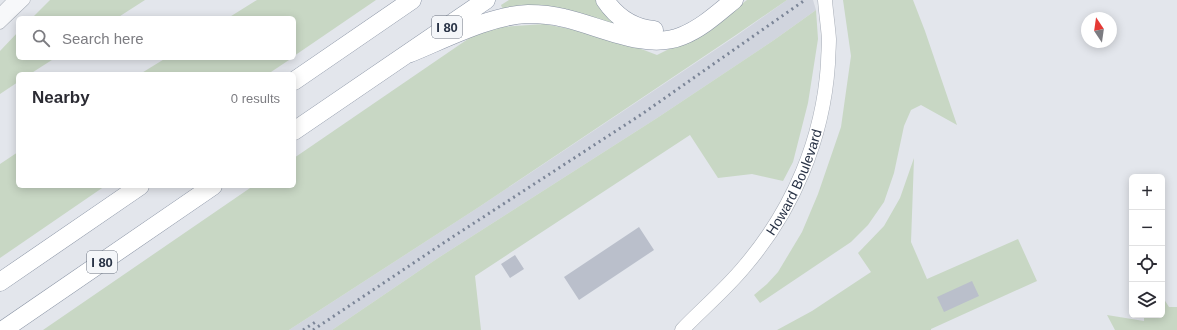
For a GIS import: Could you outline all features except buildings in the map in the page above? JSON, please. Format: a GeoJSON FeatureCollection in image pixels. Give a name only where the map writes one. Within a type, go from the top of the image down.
{"type":"FeatureCollection","features":[{"type":"Feature","properties":{"kind":"highway"},"geometry":{"type":"LineString","coordinates":[[296,80],[412,0]]}},
{"type":"Feature","properties":{"kind":"highway","name":"I 80"},"geometry":{"type":"LineString","coordinates":[[296,130],[486,0]]}},
{"type":"Feature","properties":{"kind":"highway"},"geometry":{"type":"LineString","coordinates":[[605,0],[618,16],[626,21],[635,26],[655,30],[671,28],[681,24],[692,18],[714,0]]}},
{"type":"Feature","properties":{"kind":"highway"},"geometry":{"type":"LineString","coordinates":[[408,54],[490,21],[527,14],[546,14],[644,41],[659,41],[682,36],[702,25],[734,0]]}},
{"type":"Feature","properties":{"kind":"highway"},"geometry":{"type":"LineString","coordinates":[[0,282],[137,188]]}},
{"type":"Feature","properties":{"kind":"highway","name":"I 80"},"geometry":{"type":"LineString","coordinates":[[3,330],[211,188]]}},
{"type":"Feature","properties":{"kind":"main road","name":"Howard Boulevard"},"geometry":{"type":"LineString","coordinates":[[682,330],[744,268],[769,235],[796,188],[814,142],[823,102],[827,76],[829,40],[825,0]]}},
{"type":"Feature","properties":{"kind":"street"},"geometry":{"type":"LineString","coordinates":[[0,12],[13,0]]}},
{"type":"Feature","properties":{"kind":"street"},"geometry":{"type":"LineString","coordinates":[[0,24],[25,0]]}},
{"type":"Feature","properties":{"kind":"shaded area"},"geometry":{"type":"Polygon","coordinates":[[[787,0],[813,0],[816,10],[774,40],[657,118],[438,258],[332,330],[289,330],[479,207],[736,36],[787,0]]]}},
{"type":"Feature","properties":{"kind":"green space"},"geometry":{"type":"Polygon","coordinates":[[[50,0],[145,0],[120,16],[34,16],[50,0]]]}},
{"type":"Feature","properties":{"kind":"green space"},"geometry":{"type":"Polygon","coordinates":[[[257,0],[376,0],[296,55],[296,16],[231,16],[257,0]]]}},
{"type":"Feature","properties":{"kind":"green space"},"geometry":{"type":"Polygon","coordinates":[[[509,0],[600,0],[667,34],[703,18],[667,35],[503,10],[501,5],[509,0]]]}},
{"type":"Feature","properties":{"kind":"green space"},"geometry":{"type":"Polygon","coordinates":[[[747,0],[787,0],[479,207],[289,330],[43,330],[250,188],[296,188],[296,157],[484,28],[544,24],[607,36],[657,55],[705,31],[747,0]]]}},
{"type":"Feature","properties":{"kind":"green space"},"geometry":{"type":"Polygon","coordinates":[[[843,0],[913,0],[957,125],[921,105],[911,110],[904,126],[894,173],[884,202],[868,225],[851,242],[760,303],[754,295],[778,272],[802,232],[818,194],[841,127],[851,56],[843,0]]]}},
{"type":"Feature","properties":{"kind":"green space"},"geometry":{"type":"Polygon","coordinates":[[[816,10],[818,39],[808,103],[793,162],[783,181],[752,174],[718,178],[690,135],[475,276],[481,330],[332,330],[438,258],[657,118],[774,40],[816,10]]]}},
{"type":"Feature","properties":{"kind":"green space"},"geometry":{"type":"Polygon","coordinates":[[[16,34],[16,60],[52,60],[33,72],[16,72],[16,83],[0,94],[0,51],[16,34]]]}},
{"type":"Feature","properties":{"kind":"green space"},"geometry":{"type":"Polygon","coordinates":[[[163,60],[289,60],[271,72],[143,72],[163,60]]]}},
{"type":"Feature","properties":{"kind":"green space"},"geometry":{"type":"Polygon","coordinates":[[[16,153],[16,188],[102,188],[0,258],[0,164],[16,153]]]}},
{"type":"Feature","properties":{"kind":"green space"},"geometry":{"type":"Polygon","coordinates":[[[914,158],[911,242],[927,279],[1018,239],[1037,281],[931,330],[777,330],[812,311],[871,272],[858,253],[884,226],[900,198],[914,158]]]}},
{"type":"Feature","properties":{"kind":"green space"},"geometry":{"type":"Polygon","coordinates":[[[1165,301],[1169,307],[1177,307],[1177,330],[1115,330],[1107,315],[1144,321],[1144,318],[1165,318],[1165,301]]]}},
{"type":"Feature","properties":{"kind":"railway"},"geometry":{"type":"LineString","coordinates":[[313,330],[642,114],[805,0]]}},
{"type":"Feature","properties":{"kind":"railway"},"geometry":{"type":"LineString","coordinates":[[303,330],[317,321]]}}]}
